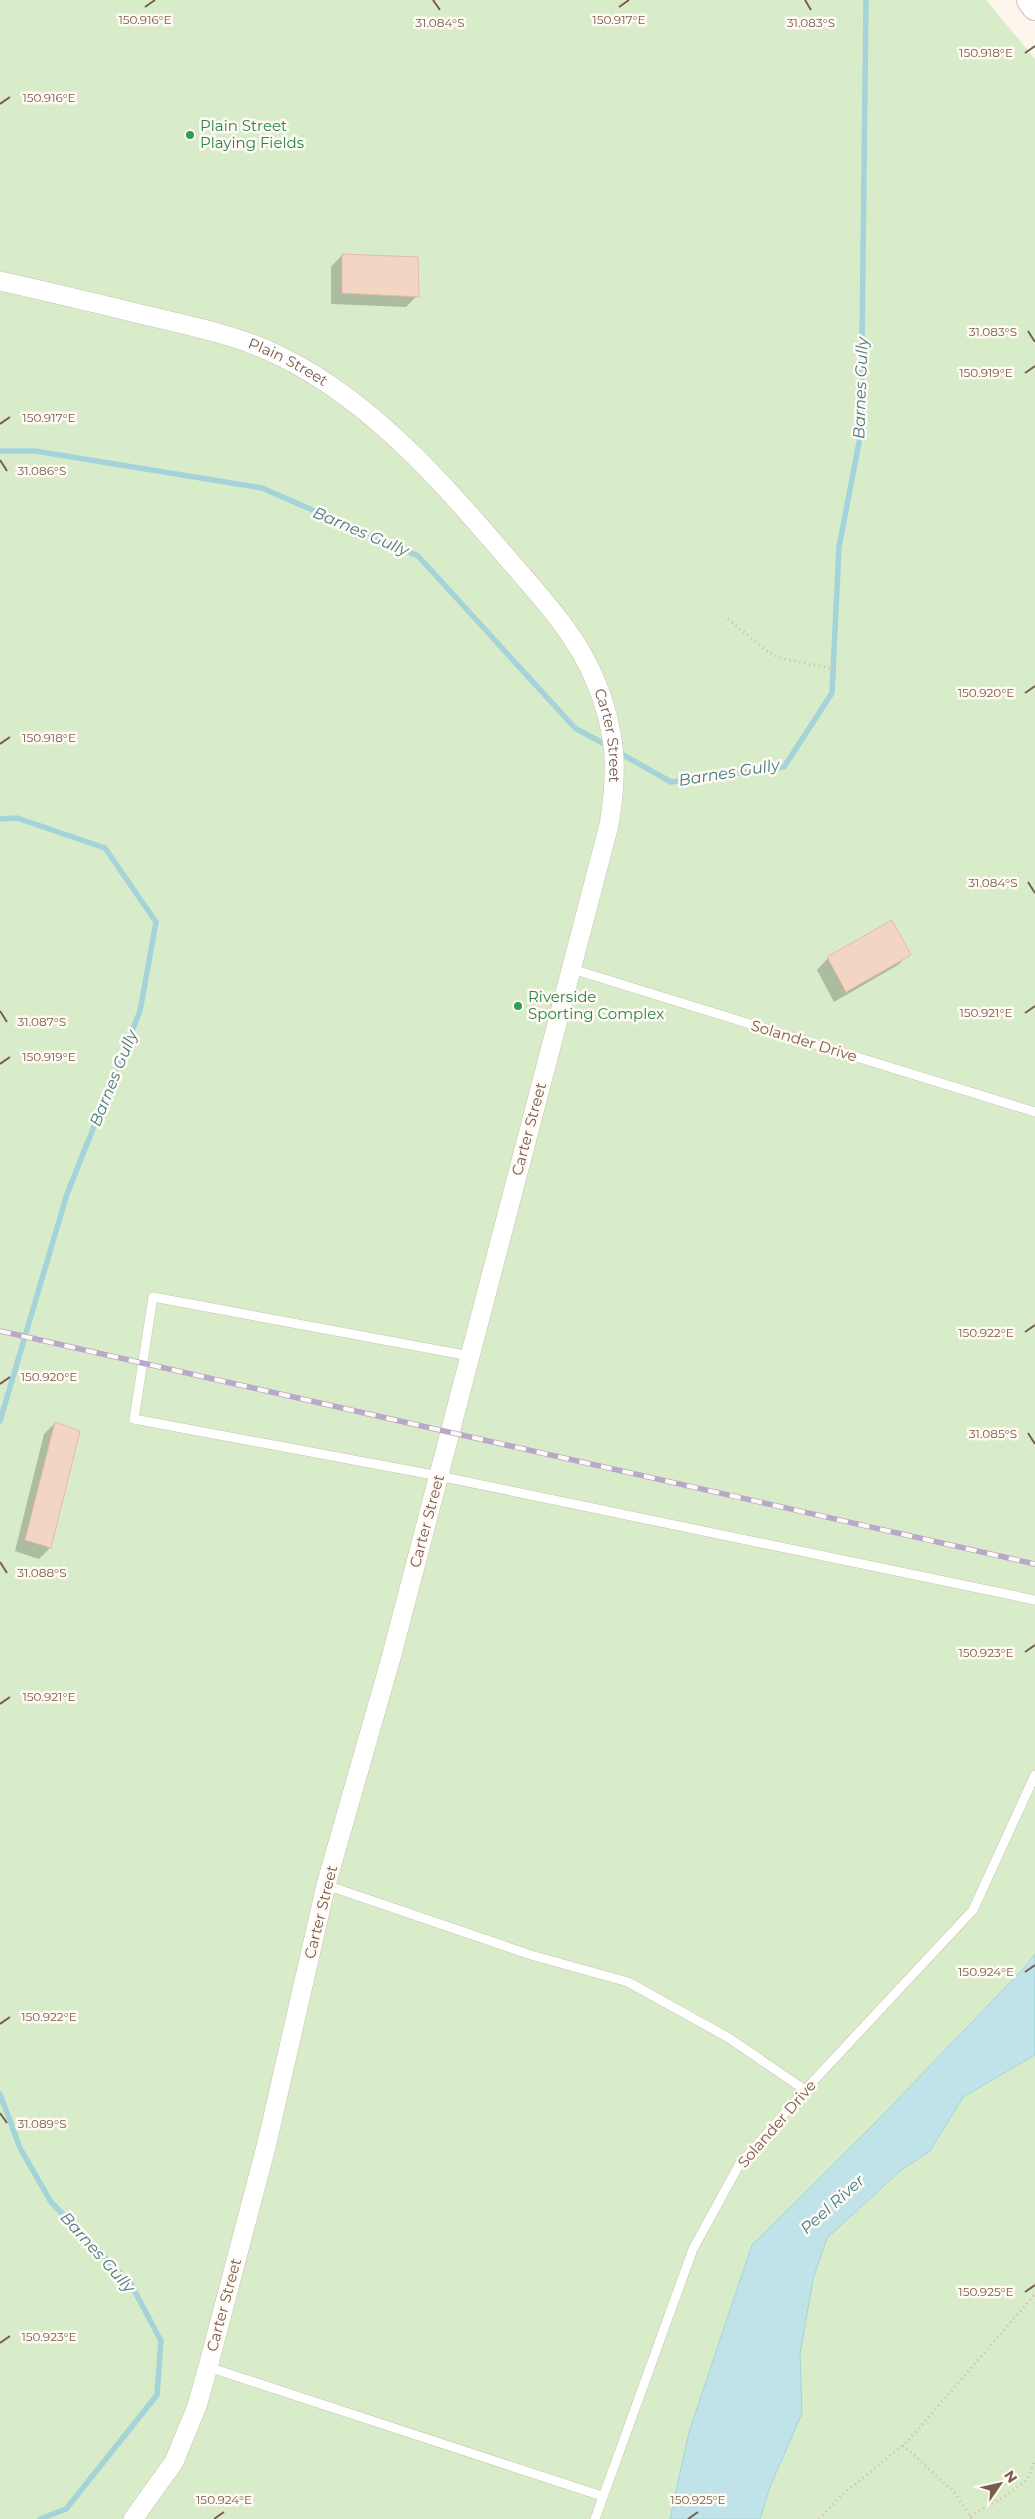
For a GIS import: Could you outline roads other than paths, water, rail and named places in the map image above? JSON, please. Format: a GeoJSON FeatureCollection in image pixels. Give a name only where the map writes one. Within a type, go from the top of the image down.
{"type":"FeatureCollection","features":[{"type":"Feature","properties":{"kind":"main road"},"geometry":{"type":"LineString","coordinates":[[1030,0],[1035,6]]}},
{"type":"Feature","properties":{"kind":"street","name":"Plain Street"},"geometry":{"type":"LineString","coordinates":[[0,270],[28,287]]}},
{"type":"Feature","properties":{"kind":"street","name":"Plain Street"},"geometry":{"type":"LineString","coordinates":[[0,280],[224,335],[282,356],[333,387],[382,426],[490,538]]}},
{"type":"Feature","properties":{"kind":"street","name":"Carter Street"},"geometry":{"type":"LineString","coordinates":[[133,2519],[174,2462],[196,2406],[208,2367],[267,2143],[326,1885],[391,1658],[558,1015],[572,969],[609,825],[615,794],[616,766],[613,739],[595,679],[577,645],[560,619],[490,538]]}},
{"type":"Feature","properties":{"kind":"lane","name":"Solander Drive"},"geometry":{"type":"LineString","coordinates":[[572,969],[1035,1112]]}},
{"type":"Feature","properties":{"kind":"lane"},"geometry":{"type":"LineString","coordinates":[[470,1356],[153,1297],[134,1419],[439,1476],[1035,1600]]}},
{"type":"Feature","properties":{"kind":"lane","name":"Solander Drive"},"geometry":{"type":"LineString","coordinates":[[595,2519],[693,2249],[739,2165],[805,2090],[974,1910],[1035,1775]]}},
{"type":"Feature","properties":{"kind":"lane"},"geometry":{"type":"LineString","coordinates":[[326,1885],[531,1955],[628,1982],[729,2038],[805,2090]]}},
{"type":"Feature","properties":{"kind":"lane"},"geometry":{"type":"LineString","coordinates":[[208,2367],[602,2496]]}},
{"type":"Feature","properties":{"kind":"water","name":"Peel River"},"geometry":{"type":"Polygon","coordinates":[[[1035,1954],[1035,2055],[963,2097],[930,2151],[900,2171],[827,2238],[813,2279],[800,2355],[802,2413],[770,2487],[760,2519],[670,2519],[689,2432],[752,2245],[875,2123],[1021,1971],[1035,1954]]]}},
{"type":"Feature","properties":{"kind":"waterway","name":"Barnes Gully"},"geometry":{"type":"LineString","coordinates":[[618,752],[671,782],[784,767],[832,693],[839,547],[861,432],[866,0]]}},
{"type":"Feature","properties":{"kind":"waterway","name":"Barnes Gully"},"geometry":{"type":"LineString","coordinates":[[0,451],[35,451],[262,488],[418,556],[575,728],[610,747]]}},
{"type":"Feature","properties":{"kind":"waterway","name":"Barnes Gully"},"geometry":{"type":"LineString","coordinates":[[0,819],[17,818],[105,848],[156,922],[140,1011],[67,1194],[0,1421]]}},
{"type":"Feature","properties":{"kind":"waterway","name":"Barnes Gully"},"geometry":{"type":"LineString","coordinates":[[0,2094],[20,2148],[51,2202],[131,2284],[161,2341],[157,2395],[66,2509],[40,2519]]}},
{"type":"Feature","properties":{"kind":"railway"},"geometry":{"type":"LineString","coordinates":[[0,1331],[1035,1564]]}},
{"type":"Feature","properties":{"kind":"place","name":"Plain Street Playing Fields"},"geometry":{"type":"Point","coordinates":[190,135]}},
{"type":"Feature","properties":{"kind":"place","name":"Riverside Sporting Complex"},"geometry":{"type":"Point","coordinates":[518,1006]}}]}
